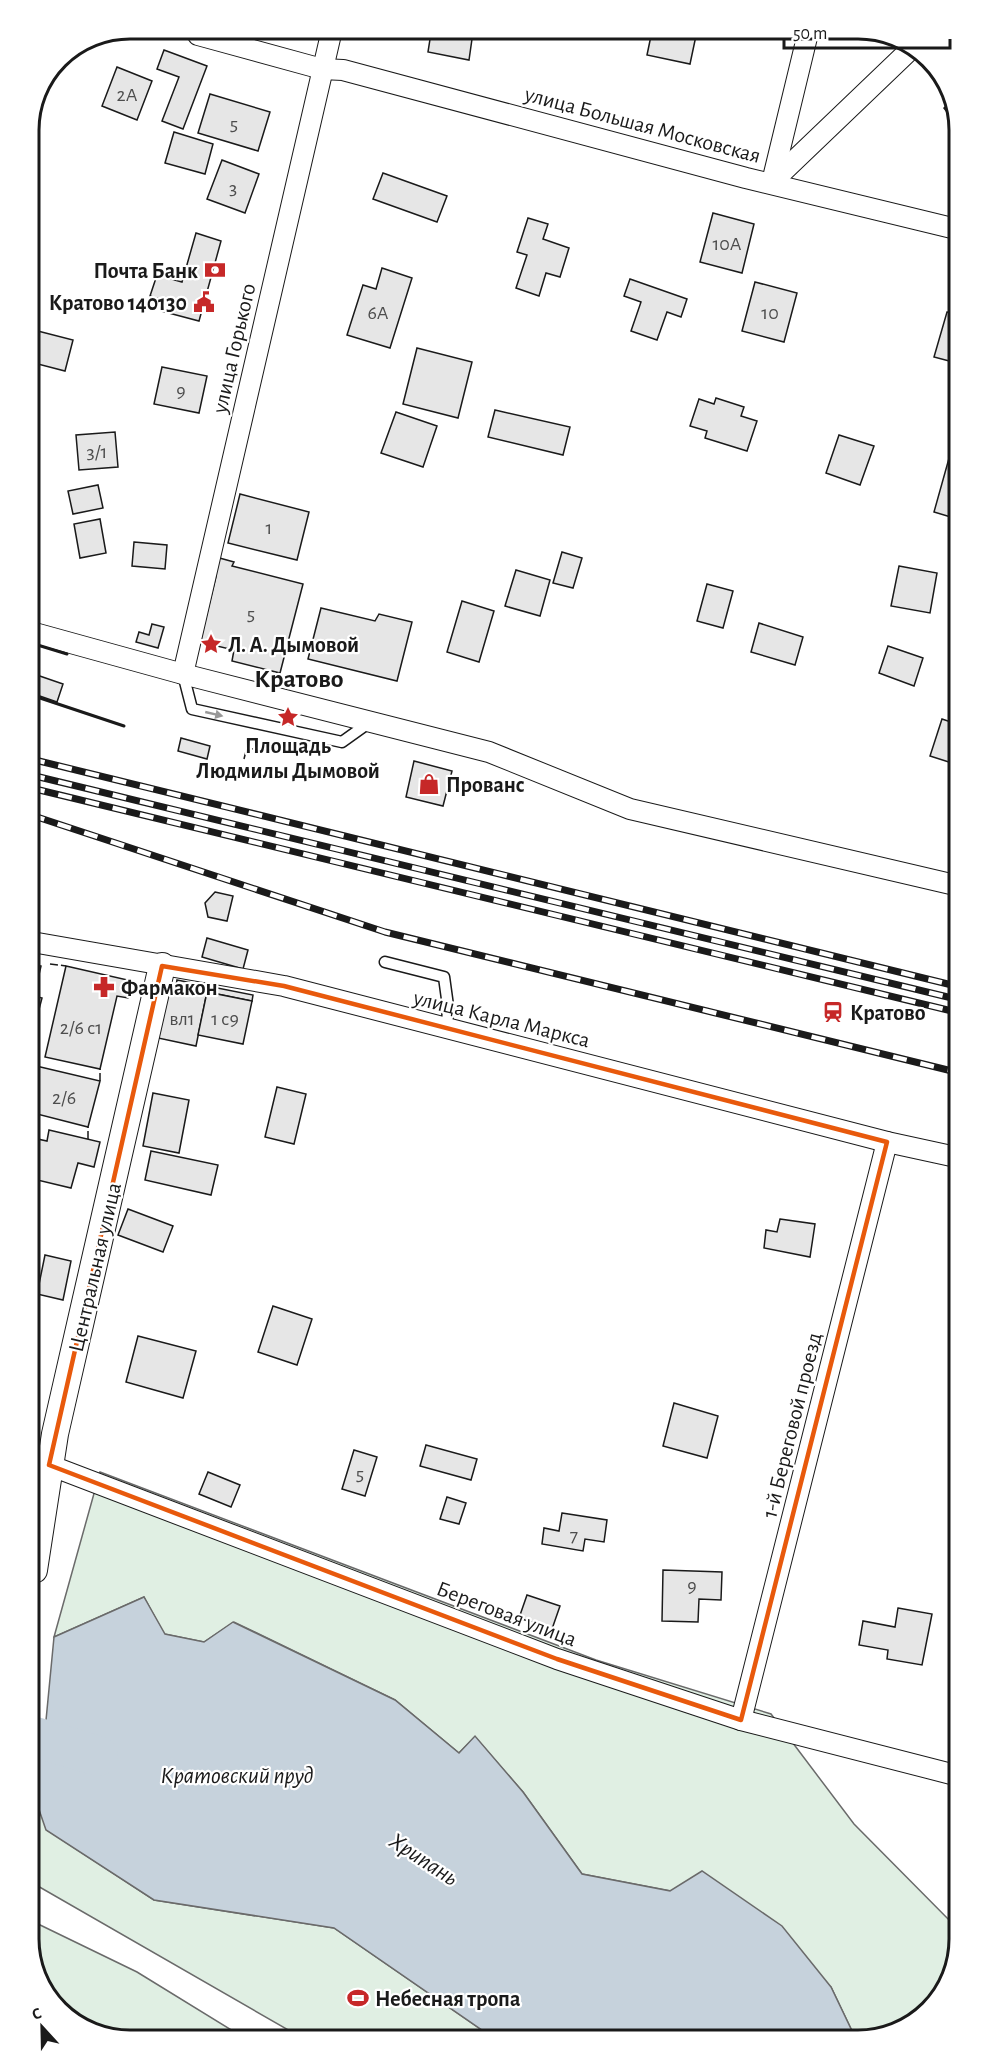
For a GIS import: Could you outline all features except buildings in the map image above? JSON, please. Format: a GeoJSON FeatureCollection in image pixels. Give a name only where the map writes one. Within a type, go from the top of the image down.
{"type":"FeatureCollection","features":[{"type":"Feature","properties":{"kind":"street","name":"улица Большая Московская"},"geometry":{"type":"LineString","coordinates":[[213,39],[322,69],[343,70],[735,174],[949,227]]}},
{"type":"Feature","properties":{"kind":"street","name":"улица Горького"},"geometry":{"type":"LineString","coordinates":[[183,674],[330,39]]}},
{"type":"Feature","properties":{"kind":"street"},"geometry":{"type":"LineString","coordinates":[[772,182],[807,39]]}},
{"type":"Feature","properties":{"kind":"street"},"geometry":{"type":"LineString","coordinates":[[772,182],[907,53]]}},
{"type":"Feature","properties":{"kind":"street"},"geometry":{"type":"LineString","coordinates":[[39,634],[183,674],[489,752],[630,809],[949,884]]}},
{"type":"Feature","properties":{"kind":"street","name":"улица Карла Маркса"},"geometry":{"type":"LineString","coordinates":[[39,943],[284,986],[887,1142],[949,1155]]}},
{"type":"Feature","properties":{"kind":"street","name":"Центральная улица"},"geometry":{"type":"LineString","coordinates":[[39,1535],[49,1465],[162,966]]}},
{"type":"Feature","properties":{"kind":"street","name":"1-й Береговой проезд"},"geometry":{"type":"LineString","coordinates":[[741,1720],[887,1142]]}},
{"type":"Feature","properties":{"kind":"street","name":"Береговая улица"},"geometry":{"type":"LineString","coordinates":[[49,1465],[557,1659],[741,1720],[949,1773]]}},
{"type":"Feature","properties":{"kind":"lane"},"geometry":{"type":"LineString","coordinates":[[183,674],[192,709],[342,742],[372,721]]}},
{"type":"Feature","properties":{"kind":"lane"},"geometry":{"type":"LineString","coordinates":[[385,962],[444,977],[448,1006],[447,1028]]}},
{"type":"Feature","properties":{"kind":"highlighted area"},"geometry":{"type":"Polygon","coordinates":[[[162,966],[284,986],[887,1142],[741,1720],[557,1659],[49,1465],[162,966]]]}},
{"type":"Feature","properties":{"kind":"green space"},"geometry":{"type":"Polygon","coordinates":[[[100,1472],[596,1660],[771,1714],[854,1824],[949,1920],[948,1951],[940,1979],[922,2003],[904,2018],[876,2028],[852,2030],[831,1987],[671,1891],[582,1874],[523,1792],[475,1737],[459,1753],[395,1700],[234,1622],[204,1642],[164,1634],[144,1597],[54,1637],[100,1472]]]}},
{"type":"Feature","properties":{"kind":"green space"},"geometry":{"type":"Polygon","coordinates":[[[39,1809],[47,1830],[154,1900],[334,1928],[482,2030],[288,2030],[39,1887],[39,1809]]]}},
{"type":"Feature","properties":{"kind":"green space"},"geometry":{"type":"Polygon","coordinates":[[[39,1924],[137,1972],[231,2030],[124,2030],[90,2021],[72,2008],[72,1997],[61,1997],[51,1984],[41,1957],[39,1924]]]}},
{"type":"Feature","properties":{"kind":"water","name":"Кратовский пруд"},"geometry":{"type":"Polygon","coordinates":[[[144,1597],[165,1634],[204,1642],[233,1622],[395,1700],[459,1753],[475,1736],[523,1792],[582,1874],[670,1891],[702,1871],[782,1926],[831,1987],[852,2030],[482,2030],[334,1928],[154,1900],[46,1830],[39,1810],[39,1758],[44,1741],[54,1637],[144,1597]]]}},
{"type":"Feature","properties":{"kind":"waterway","name":"Хрипань"},"geometry":{"type":"LineString","coordinates":[[39,1738],[98,1756]]}},
{"type":"Feature","properties":{"kind":"railway"},"geometry":{"type":"LineString","coordinates":[[39,761],[949,984]]}},
{"type":"Feature","properties":{"kind":"railway"},"geometry":{"type":"LineString","coordinates":[[39,777],[949,997]]}},
{"type":"Feature","properties":{"kind":"railway"},"geometry":{"type":"LineString","coordinates":[[39,790],[949,1010]]}},
{"type":"Feature","properties":{"kind":"railway"},"geometry":{"type":"LineString","coordinates":[[39,818],[385,932],[949,1070]]}},
{"type":"Feature","properties":{"kind":"fence"},"geometry":{"type":"LineString","coordinates":[[244,759],[247,747],[262,752]]}},
{"type":"Feature","properties":{"kind":"fence"},"geometry":{"type":"LineString","coordinates":[[50,964],[66,966]]}},
{"type":"Feature","properties":{"kind":"fence"},"geometry":{"type":"LineString","coordinates":[[100,1069],[100,1081]]}},
{"type":"Feature","properties":{"kind":"fence"},"geometry":{"type":"LineString","coordinates":[[88,1127],[88,1139]]}},
{"type":"Feature","properties":{"kind":"wall"},"geometry":{"type":"LineString","coordinates":[[39,645],[67,654]]}},
{"type":"Feature","properties":{"kind":"wall"},"geometry":{"type":"LineString","coordinates":[[39,698],[124,726]]}},
{"type":"Feature","properties":{"kind":"place","name":"Почта Банк"},"geometry":{"type":"Point","coordinates":[215,270]}},
{"type":"Feature","properties":{"kind":"place","name":"Кратово 140130"},"geometry":{"type":"Point","coordinates":[204,302]}},
{"type":"Feature","properties":{"kind":"place","name":"Л. А. Дымовой"},"geometry":{"type":"Point","coordinates":[211,644]}},
{"type":"Feature","properties":{"kind":"place","name":"Площадь Людмилы Дымовой"},"geometry":{"type":"Point","coordinates":[288,717]}},
{"type":"Feature","properties":{"kind":"place","name":"Прованс"},"geometry":{"type":"Point","coordinates":[429,784]}},
{"type":"Feature","properties":{"kind":"place","name":"Фармакон"},"geometry":{"type":"Point","coordinates":[104,987]}},
{"type":"Feature","properties":{"kind":"place","name":"Кратово"},"geometry":{"type":"Point","coordinates":[833,1012]}},
{"type":"Feature","properties":{"kind":"place","name":"Небесная тропа"},"geometry":{"type":"Point","coordinates":[358,1998]}},
{"type":"Feature","properties":{"kind":"district","name":"Кратово"},"geometry":{"type":"Point","coordinates":[299,678]}}]}
